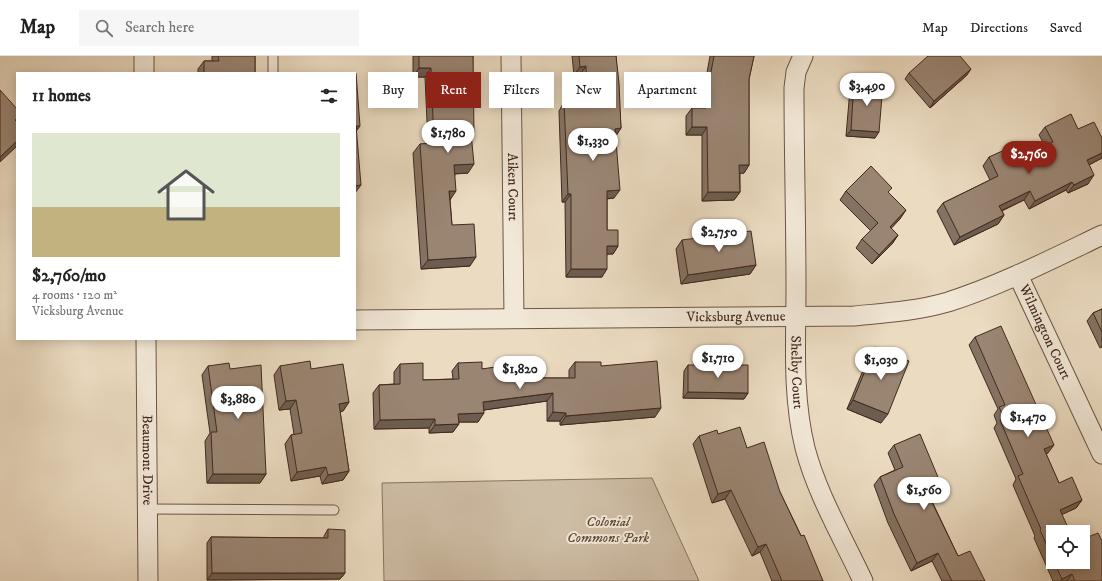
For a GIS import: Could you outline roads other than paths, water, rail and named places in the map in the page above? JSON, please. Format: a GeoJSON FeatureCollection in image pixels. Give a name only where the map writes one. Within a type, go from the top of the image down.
{"type":"FeatureCollection","features":[{"type":"Feature","properties":{"kind":"street"},"geometry":{"type":"LineString","coordinates":[[144,56],[144,72]]}},
{"type":"Feature","properties":{"kind":"street","name":"Aiken Court"},"geometry":{"type":"LineString","coordinates":[[511,56],[514,318]]}},
{"type":"Feature","properties":{"kind":"street","name":"Shelby Court"},"geometry":{"type":"LineString","coordinates":[[803,56],[796,72],[794,88],[796,316],[794,361],[805,448],[820,487],[863,581]]}},
{"type":"Feature","properties":{"kind":"street","name":"Vicksburg Avenue"},"geometry":{"type":"LineString","coordinates":[[356,320],[854,316],[922,308],[947,302],[1018,275],[1102,235]]}},
{"type":"Feature","properties":{"kind":"street","name":"Wilmington Court"},"geometry":{"type":"LineString","coordinates":[[1018,275],[1102,454]]}},
{"type":"Feature","properties":{"kind":"street","name":"Beaumont Drive"},"geometry":{"type":"LineString","coordinates":[[146,340],[148,581]]}},
{"type":"Feature","properties":{"kind":"lane"},"geometry":{"type":"LineString","coordinates":[[273,56],[273,72]]}},
{"type":"Feature","properties":{"kind":"lane"},"geometry":{"type":"LineString","coordinates":[[147,509],[334,510]]}},
{"type":"Feature","properties":{"kind":"park label","name":"Colonial Commons Park"},"geometry":{"type":"Point","coordinates":[608,530]}}]}
